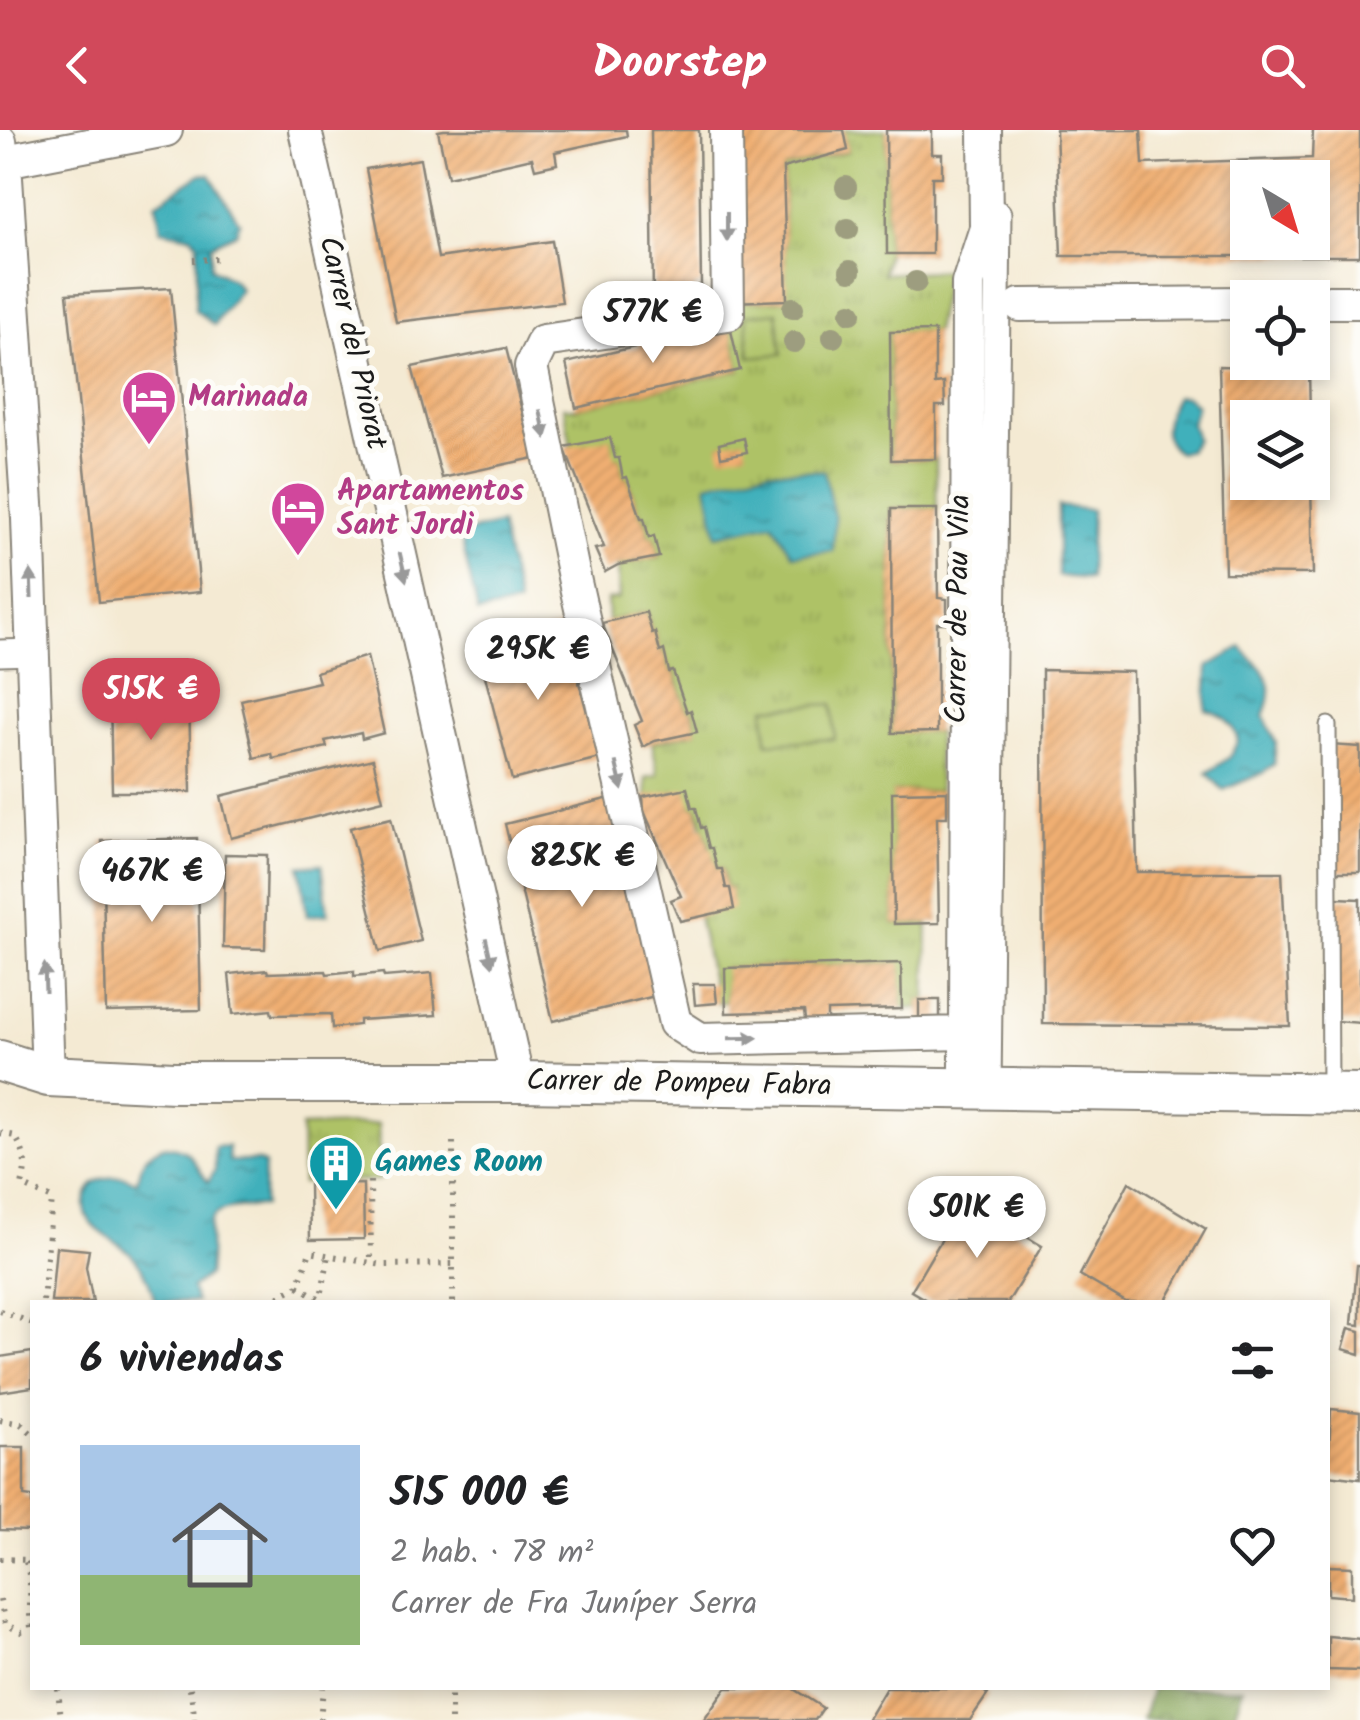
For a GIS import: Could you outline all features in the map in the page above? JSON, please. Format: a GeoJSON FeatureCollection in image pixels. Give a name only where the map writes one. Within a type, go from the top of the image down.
{"type":"FeatureCollection","features":[{"type":"Feature","properties":{"kind":"street"},"geometry":{"type":"LineString","coordinates":[[48,1076],[28,519],[1,155],[166,130]]}},
{"type":"Feature","properties":{"kind":"street","name":"Carrer del Priorat"},"geometry":{"type":"LineString","coordinates":[[305,130],[518,1082]]}},
{"type":"Feature","properties":{"kind":"street"},"geometry":{"type":"LineString","coordinates":[[687,1084],[531,366],[543,341],[728,314],[726,130]]}},
{"type":"Feature","properties":{"kind":"street"},"geometry":{"type":"LineString","coordinates":[[977,1089],[966,1033],[968,282],[986,228],[985,130]]}},
{"type":"Feature","properties":{"kind":"street","name":"Carrer de Pau Vila"},"geometry":{"type":"LineString","coordinates":[[977,1089],[1000,130]]}},
{"type":"Feature","properties":{"kind":"street"},"geometry":{"type":"LineString","coordinates":[[1330,302],[1360,302]]}},
{"type":"Feature","properties":{"kind":"street"},"geometry":{"type":"LineString","coordinates":[[1020,304],[1230,303]]}},
{"type":"Feature","properties":{"kind":"street"},"geometry":{"type":"LineString","coordinates":[[0,653],[34,652]]}},
{"type":"Feature","properties":{"kind":"street"},"geometry":{"type":"LineString","coordinates":[[675,1023],[700,1039],[966,1033]]}},
{"type":"Feature","properties":{"kind":"street","name":"Carrer de Pompeu Fabra"},"geometry":{"type":"LineString","coordinates":[[0,1062],[48,1076],[174,1082],[518,1082],[1345,1094]]}},
{"type":"Feature","properties":{"kind":"lane"},"geometry":{"type":"LineString","coordinates":[[1328,725],[1345,1094]]}},
{"type":"Feature","properties":{"kind":"path"},"geometry":{"type":"LineString","coordinates":[[192,260],[218,258]]}},
{"type":"Feature","properties":{"kind":"path"},"geometry":{"type":"LineString","coordinates":[[0,1133],[15,1136],[22,1148],[27,1165],[22,1185],[52,1198],[43,1300]]}},
{"type":"Feature","properties":{"kind":"path"},"geometry":{"type":"LineString","coordinates":[[452,1300],[453,1135]]}},
{"type":"Feature","properties":{"kind":"path"},"geometry":{"type":"LineString","coordinates":[[370,1180],[371,1262]]}},
{"type":"Feature","properties":{"kind":"path"},"geometry":{"type":"LineString","coordinates":[[273,1300],[298,1286],[310,1252],[371,1262],[452,1264]]}},
{"type":"Feature","properties":{"kind":"path"},"geometry":{"type":"LineString","coordinates":[[320,1300],[329,1255]]}},
{"type":"Feature","properties":{"kind":"path"},"geometry":{"type":"LineString","coordinates":[[298,1286],[319,1300]]}},
{"type":"Feature","properties":{"kind":"path"},"geometry":{"type":"LineString","coordinates":[[0,1312],[30,1322]]}},
{"type":"Feature","properties":{"kind":"path"},"geometry":{"type":"LineString","coordinates":[[0,1420],[22,1424],[30,1432]]}},
{"type":"Feature","properties":{"kind":"path"},"geometry":{"type":"LineString","coordinates":[[0,1559],[30,1561]]}},
{"type":"Feature","properties":{"kind":"path"},"geometry":{"type":"LineString","coordinates":[[0,1600],[6,1624],[30,1632]]}},
{"type":"Feature","properties":{"kind":"path"},"geometry":{"type":"LineString","coordinates":[[58,1690],[61,1720]]}},
{"type":"Feature","properties":{"kind":"path"},"geometry":{"type":"LineString","coordinates":[[190,1690],[195,1720]]}},
{"type":"Feature","properties":{"kind":"path"},"geometry":{"type":"LineString","coordinates":[[320,1720],[323,1690]]}},
{"type":"Feature","properties":{"kind":"path"},"geometry":{"type":"LineString","coordinates":[[451,1690],[451,1720]]}},
{"type":"Feature","properties":{"kind":"green space"},"geometry":{"type":"Polygon","coordinates":[[[844,130],[886,130],[887,254],[883,274],[947,270],[935,331],[890,333],[891,460],[936,459],[937,509],[891,509],[892,732],[937,732],[939,791],[893,792],[894,924],[928,924],[926,1000],[919,1000],[919,1008],[902,1009],[900,963],[726,968],[726,1002],[717,1003],[698,916],[730,888],[726,888],[722,869],[717,869],[697,808],[647,796],[646,778],[658,775],[652,743],[696,732],[692,711],[687,712],[674,671],[669,672],[646,612],[608,621],[607,600],[619,599],[618,565],[659,557],[654,537],[649,538],[627,478],[623,478],[619,459],[571,446],[564,407],[576,408],[740,370],[730,326],[739,302],[786,300],[783,168],[848,151],[844,130]]]}},
{"type":"Feature","properties":{"kind":"green space"},"geometry":{"type":"Polygon","coordinates":[[[777,312],[782,354],[750,357],[746,315],[777,312]]]}},
{"type":"Feature","properties":{"kind":"green space"},"geometry":{"type":"Polygon","coordinates":[[[832,704],[835,739],[767,743],[765,708],[832,704]]]}},
{"type":"Feature","properties":{"kind":"green space"},"geometry":{"type":"Polygon","coordinates":[[[378,1124],[380,1180],[302,1183],[301,1127],[378,1124]]]}},
{"type":"Feature","properties":{"kind":"green space"},"geometry":{"type":"Polygon","coordinates":[[[1151,1690],[1242,1690],[1232,1720],[1142,1720],[1151,1690]]]}},
{"type":"Feature","properties":{"kind":"water"},"geometry":{"type":"Polygon","coordinates":[[[201,174],[210,175],[240,223],[236,233],[211,245],[211,268],[233,280],[240,289],[214,325],[195,310],[198,242],[191,236],[161,230],[156,203],[201,174]]]}},
{"type":"Feature","properties":{"kind":"water"},"geometry":{"type":"Polygon","coordinates":[[[1176,396],[1186,396],[1196,405],[1191,424],[1196,439],[1189,450],[1179,453],[1165,434],[1166,419],[1176,396]]]}},
{"type":"Feature","properties":{"kind":"water"},"geometry":{"type":"Polygon","coordinates":[[[769,470],[824,471],[835,520],[833,551],[793,555],[773,523],[717,535],[707,484],[769,470]]]}},
{"type":"Feature","properties":{"kind":"water"},"geometry":{"type":"Polygon","coordinates":[[[1058,506],[1091,510],[1089,579],[1058,576],[1058,506]]]}},
{"type":"Feature","properties":{"kind":"water"},"geometry":{"type":"Polygon","coordinates":[[[500,524],[518,604],[478,613],[460,534],[500,524]]]}},
{"type":"Feature","properties":{"kind":"water"},"geometry":{"type":"Polygon","coordinates":[[[1241,647],[1270,685],[1264,716],[1276,743],[1274,764],[1263,773],[1223,790],[1207,773],[1230,757],[1238,740],[1227,720],[1206,710],[1208,667],[1241,647]]]}},
{"type":"Feature","properties":{"kind":"water"},"geometry":{"type":"Polygon","coordinates":[[[322,864],[328,914],[307,916],[300,866],[322,864]]]}},
{"type":"Feature","properties":{"kind":"water"},"geometry":{"type":"Polygon","coordinates":[[[163,1146],[187,1153],[208,1182],[215,1170],[215,1147],[228,1146],[229,1161],[264,1164],[263,1206],[225,1210],[211,1220],[208,1275],[191,1288],[195,1300],[154,1300],[136,1259],[87,1217],[87,1193],[94,1184],[119,1176],[137,1183],[139,1170],[151,1153],[163,1146]]]}},
{"type":"Feature","properties":{"kind":"building"},"geometry":{"type":"Polygon","coordinates":[[[626,130],[627,136],[555,152],[557,164],[535,169],[532,158],[448,177],[438,131],[626,130]]]}},
{"type":"Feature","properties":{"kind":"building"},"geometry":{"type":"Polygon","coordinates":[[[651,130],[699,130],[701,285],[695,286],[695,298],[653,298],[651,130]]]}},
{"type":"Feature","properties":{"kind":"building"},"geometry":{"type":"Polygon","coordinates":[[[738,130],[844,130],[848,150],[783,168],[787,300],[732,302],[738,130]]]}},
{"type":"Feature","properties":{"kind":"building"},"geometry":{"type":"Polygon","coordinates":[[[886,130],[932,130],[932,154],[942,154],[942,177],[932,177],[932,254],[887,254],[886,130]]]}},
{"type":"Feature","properties":{"kind":"building"},"geometry":{"type":"Polygon","coordinates":[[[1056,130],[1141,130],[1143,164],[1230,161],[1230,256],[1061,256],[1056,130]]]}},
{"type":"Feature","properties":{"kind":"building"},"geometry":{"type":"Polygon","coordinates":[[[1313,130],[1360,130],[1360,256],[1330,256],[1330,160],[1256,160],[1312,158],[1313,130]]]}},
{"type":"Feature","properties":{"kind":"building"},"geometry":{"type":"Polygon","coordinates":[[[420,159],[438,258],[552,241],[562,302],[396,322],[366,169],[420,159]]]}},
{"type":"Feature","properties":{"kind":"building"},"geometry":{"type":"Polygon","coordinates":[[[171,288],[200,592],[99,602],[67,294],[171,288]]]}},
{"type":"Feature","properties":{"kind":"building"},"geometry":{"type":"Polygon","coordinates":[[[730,326],[740,370],[576,408],[566,363],[639,346],[637,337],[661,332],[663,341],[730,326]]]}},
{"type":"Feature","properties":{"kind":"building"},"geometry":{"type":"Polygon","coordinates":[[[935,331],[935,384],[944,383],[945,406],[936,406],[936,459],[891,460],[890,332],[935,331]]]}},
{"type":"Feature","properties":{"kind":"building"},"geometry":{"type":"Polygon","coordinates":[[[506,348],[534,458],[442,478],[412,367],[506,348]]]}},
{"type":"Feature","properties":{"kind":"building"},"geometry":{"type":"Polygon","coordinates":[[[1219,366],[1230,366],[1230,380],[1309,380],[1310,400],[1230,400],[1230,500],[1311,500],[1313,574],[1225,573],[1219,366]]]}},
{"type":"Feature","properties":{"kind":"building"},"geometry":{"type":"Polygon","coordinates":[[[610,438],[649,538],[654,536],[659,557],[618,565],[605,572],[595,549],[604,547],[564,447],[610,438]]]}},
{"type":"Feature","properties":{"kind":"building"},"geometry":{"type":"Polygon","coordinates":[[[744,438],[747,452],[721,457],[719,444],[744,438]]]}},
{"type":"Feature","properties":{"kind":"building"},"geometry":{"type":"Polygon","coordinates":[[[891,509],[937,509],[938,598],[947,599],[947,623],[937,623],[937,732],[892,733],[891,509]]]}},
{"type":"Feature","properties":{"kind":"building"},"geometry":{"type":"Polygon","coordinates":[[[646,612],[687,712],[691,710],[697,732],[643,747],[634,725],[642,721],[602,623],[646,612]]]}},
{"type":"Feature","properties":{"kind":"building"},"geometry":{"type":"Polygon","coordinates":[[[564,626],[599,758],[512,780],[478,649],[564,626]]]}},
{"type":"Feature","properties":{"kind":"building"},"geometry":{"type":"Polygon","coordinates":[[[367,656],[384,733],[362,739],[361,733],[325,741],[327,747],[273,759],[272,754],[254,758],[241,700],[319,682],[316,672],[367,656]]]}},
{"type":"Feature","properties":{"kind":"building"},"geometry":{"type":"Polygon","coordinates":[[[1042,670],[1133,672],[1137,872],[1282,872],[1290,1026],[1043,1024],[1042,670]]]}},
{"type":"Feature","properties":{"kind":"building"},"geometry":{"type":"Polygon","coordinates":[[[189,693],[191,792],[112,792],[110,695],[189,693]]]}},
{"type":"Feature","properties":{"kind":"building"},"geometry":{"type":"Polygon","coordinates":[[[1330,745],[1360,747],[1360,872],[1333,872],[1330,745]]]}},
{"type":"Feature","properties":{"kind":"building"},"geometry":{"type":"Polygon","coordinates":[[[373,759],[383,800],[231,838],[221,796],[373,759]]]}},
{"type":"Feature","properties":{"kind":"building"},"geometry":{"type":"Polygon","coordinates":[[[687,788],[717,869],[722,869],[726,888],[730,888],[734,909],[680,921],[671,900],[681,896],[644,811],[643,797],[687,788]]]}},
{"type":"Feature","properties":{"kind":"building"},"geometry":{"type":"Polygon","coordinates":[[[947,791],[947,817],[937,817],[939,923],[894,924],[892,792],[947,791]]]}},
{"type":"Feature","properties":{"kind":"building"},"geometry":{"type":"Polygon","coordinates":[[[610,798],[659,995],[553,1021],[505,824],[610,798]]]}},
{"type":"Feature","properties":{"kind":"building"},"geometry":{"type":"Polygon","coordinates":[[[391,818],[421,941],[380,951],[350,828],[391,818]]]}},
{"type":"Feature","properties":{"kind":"building"},"geometry":{"type":"Polygon","coordinates":[[[197,838],[201,1010],[106,1012],[102,841],[197,838]]]}},
{"type":"Feature","properties":{"kind":"building"},"geometry":{"type":"Polygon","coordinates":[[[225,854],[267,855],[265,949],[223,948],[225,854]]]}},
{"type":"Feature","properties":{"kind":"building"},"geometry":{"type":"Polygon","coordinates":[[[1336,898],[1360,899],[1360,1023],[1337,1021],[1336,898]]]}},
{"type":"Feature","properties":{"kind":"building"},"geometry":{"type":"Polygon","coordinates":[[[901,963],[902,1009],[827,1011],[827,1020],[805,1020],[804,1011],[726,1013],[725,968],[901,963]]]}},
{"type":"Feature","properties":{"kind":"building"},"geometry":{"type":"Polygon","coordinates":[[[267,970],[327,974],[354,971],[354,976],[383,973],[384,977],[432,973],[436,1015],[359,1020],[359,1025],[332,1028],[331,1014],[272,1015],[271,1010],[233,1014],[229,974],[267,970]]]}},
{"type":"Feature","properties":{"kind":"building"},"geometry":{"type":"Polygon","coordinates":[[[693,984],[715,984],[717,1003],[695,1005],[693,984]]]}},
{"type":"Feature","properties":{"kind":"building"},"geometry":{"type":"Polygon","coordinates":[[[919,1000],[940,1000],[940,1020],[919,1020],[919,1000]]]}},
{"type":"Feature","properties":{"kind":"building"},"geometry":{"type":"Polygon","coordinates":[[[1129,1182],[1206,1229],[1166,1300],[1123,1300],[1080,1275],[1129,1182]]]}},
{"type":"Feature","properties":{"kind":"building","name":"Games Room"},"geometry":{"type":"Polygon","coordinates":[[[363,1184],[364,1239],[310,1240],[309,1185],[363,1184]]]}},
{"type":"Feature","properties":{"kind":"building"},"geometry":{"type":"Polygon","coordinates":[[[965,1200],[1042,1246],[1009,1300],[927,1300],[911,1291],[965,1200]]]}},
{"type":"Feature","properties":{"kind":"building"},"geometry":{"type":"Polygon","coordinates":[[[56,1247],[89,1250],[86,1267],[93,1300],[51,1300],[56,1247]]]}},
{"type":"Feature","properties":{"kind":"building"},"geometry":{"type":"Polygon","coordinates":[[[1360,1265],[1360,1325],[1352,1324],[1360,1265]]]}},
{"type":"Feature","properties":{"kind":"building"},"geometry":{"type":"Polygon","coordinates":[[[1349,1328],[1360,1331],[1360,1354],[1343,1349],[1349,1328]]]}},
{"type":"Feature","properties":{"kind":"building"},"geometry":{"type":"Polygon","coordinates":[[[30,1352],[30,1387],[0,1392],[0,1357],[30,1352]]]}},
{"type":"Feature","properties":{"kind":"building"},"geometry":{"type":"Polygon","coordinates":[[[1331,1409],[1360,1412],[1360,1479],[1330,1475],[1331,1409]]]}},
{"type":"Feature","properties":{"kind":"building"},"geometry":{"type":"Polygon","coordinates":[[[0,1447],[24,1447],[24,1496],[30,1497],[30,1531],[0,1530],[0,1447]]]}},
{"type":"Feature","properties":{"kind":"building"},"geometry":{"type":"Polygon","coordinates":[[[1330,1566],[1352,1567],[1352,1597],[1330,1595],[1330,1566]]]}},
{"type":"Feature","properties":{"kind":"building"},"geometry":{"type":"Polygon","coordinates":[[[1330,1636],[1360,1639],[1360,1671],[1330,1670],[1330,1636]]]}},
{"type":"Feature","properties":{"kind":"building"},"geometry":{"type":"Polygon","coordinates":[[[725,1690],[795,1690],[823,1708],[815,1720],[704,1720],[725,1690]]]}},
{"type":"Feature","properties":{"kind":"building"},"geometry":{"type":"Polygon","coordinates":[[[885,1690],[981,1690],[988,1694],[970,1720],[867,1720],[885,1690]]]}},
{"type":"Feature","properties":{"kind":"place","name":"Marinada"},"geometry":{"type":"Point","coordinates":[149,447]}},
{"type":"Feature","properties":{"kind":"place","name":"Apartamentos Sant Jordi"},"geometry":{"type":"Point","coordinates":[298,558]}},
{"type":"Feature","properties":{"kind":"place","name":"Games Room"},"geometry":{"type":"Point","coordinates":[336,1212]}}]}
